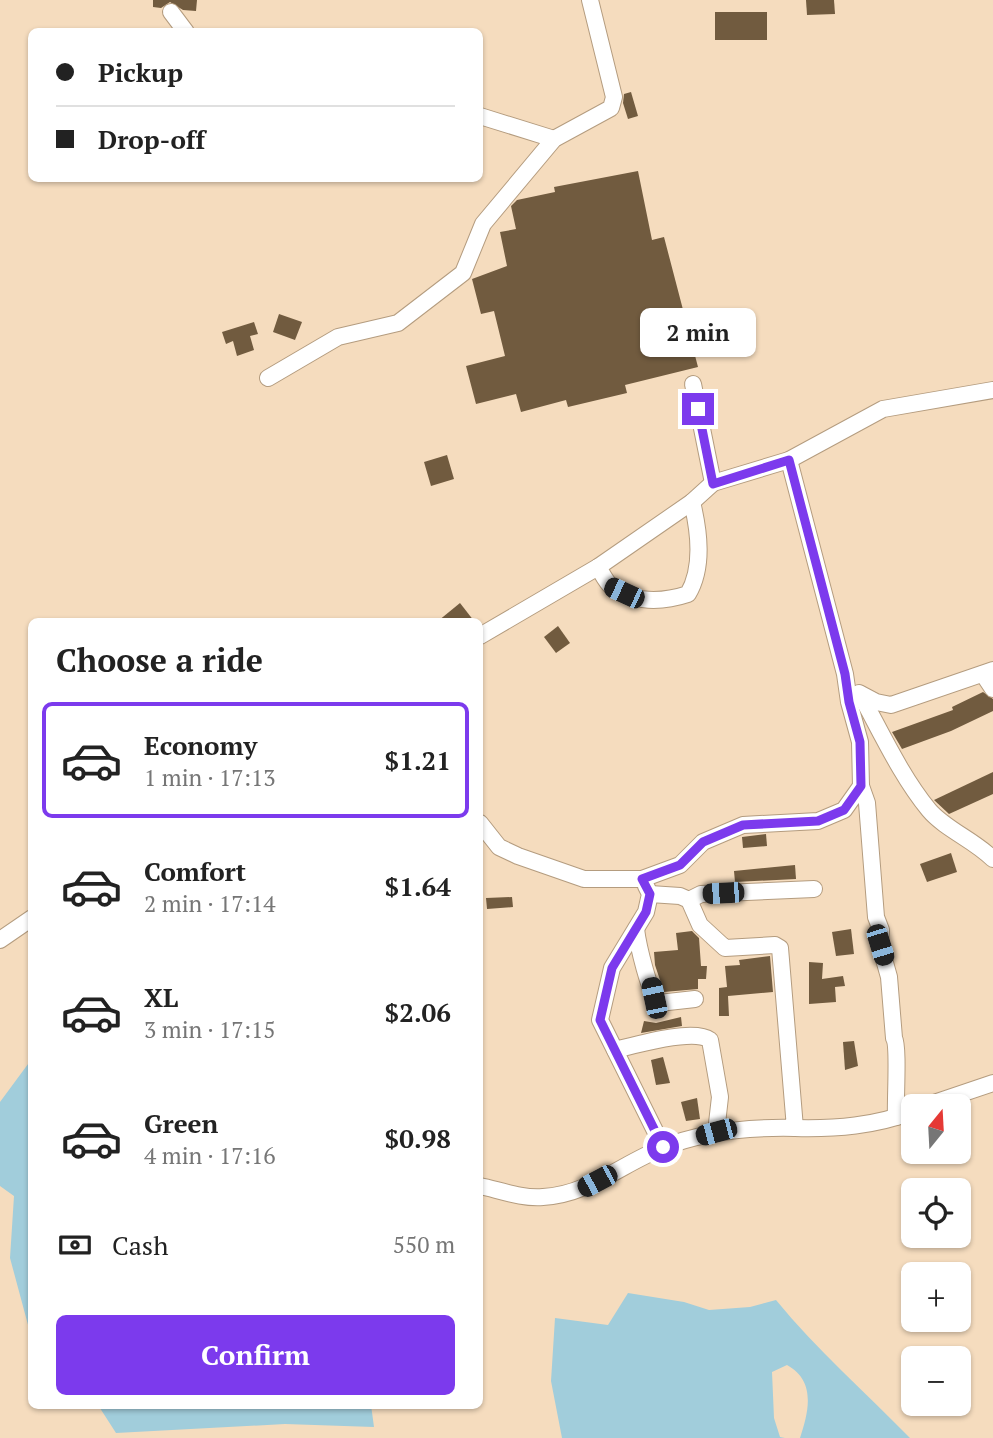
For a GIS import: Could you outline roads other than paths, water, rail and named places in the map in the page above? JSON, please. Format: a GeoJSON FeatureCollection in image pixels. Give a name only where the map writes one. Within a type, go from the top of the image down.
{"type":"FeatureCollection","features":[{"type":"Feature","properties":{"kind":"street"},"geometry":{"type":"LineString","coordinates":[[268,378],[338,337],[398,323],[463,273],[483,224],[554,139],[611,108],[614,97],[590,0]]}},
{"type":"Feature","properties":{"kind":"street"},"geometry":{"type":"LineString","coordinates":[[171,12],[183,28]]}},
{"type":"Feature","properties":{"kind":"street"},"geometry":{"type":"LineString","coordinates":[[483,117],[554,139]]}},
{"type":"Feature","properties":{"kind":"street"},"geometry":{"type":"LineString","coordinates":[[693,384],[713,484]]}},
{"type":"Feature","properties":{"kind":"street"},"geometry":{"type":"LineString","coordinates":[[483,634],[598,567],[692,502],[713,484],[789,460],[883,408],[993,390]]}},
{"type":"Feature","properties":{"kind":"street"},"geometry":{"type":"LineString","coordinates":[[789,460],[860,742],[861,786],[867,803],[876,917],[881,930],[880,945],[889,976],[894,1038],[898,1044],[894,1084],[896,1117]]}},
{"type":"Feature","properties":{"kind":"street"},"geometry":{"type":"LineString","coordinates":[[598,567],[611,586],[638,599],[669,600],[688,594],[697,579],[698,528],[692,502]]}},
{"type":"Feature","properties":{"kind":"street"},"geometry":{"type":"LineString","coordinates":[[860,694],[891,705],[988,672],[993,689]]}},
{"type":"Feature","properties":{"kind":"street"},"geometry":{"type":"LineString","coordinates":[[845,674],[860,694],[892,754],[930,811],[977,842],[993,859]]}},
{"type":"Feature","properties":{"kind":"street"},"geometry":{"type":"LineString","coordinates":[[483,827],[499,847],[584,879],[642,879],[680,865],[703,842],[743,825],[818,821],[844,810],[861,786]]}},
{"type":"Feature","properties":{"kind":"street"},"geometry":{"type":"LineString","coordinates":[[642,879],[650,894],[646,912],[612,968],[600,1020],[663,1147]]}},
{"type":"Feature","properties":{"kind":"street"},"geometry":{"type":"LineString","coordinates":[[689,900],[701,894],[814,889]]}},
{"type":"Feature","properties":{"kind":"street"},"geometry":{"type":"LineString","coordinates":[[650,894],[680,896],[689,900],[700,925],[725,948],[780,948],[794,1128]]}},
{"type":"Feature","properties":{"kind":"street"},"geometry":{"type":"LineString","coordinates":[[0,940],[28,921]]}},
{"type":"Feature","properties":{"kind":"street"},"geometry":{"type":"LineString","coordinates":[[636,929],[641,964],[648,972],[654,998],[659,1003],[695,999]]}},
{"type":"Feature","properties":{"kind":"street"},"geometry":{"type":"LineString","coordinates":[[615,1050],[670,1038],[705,1036],[710,1040],[720,1097],[716,1132]]}},
{"type":"Feature","properties":{"kind":"street"},"geometry":{"type":"LineString","coordinates":[[960,1094],[993,1083]]}},
{"type":"Feature","properties":{"kind":"street"},"geometry":{"type":"LineString","coordinates":[[483,1187],[542,1198],[578,1191],[663,1147],[716,1132],[751,1127],[838,1129],[901,1115]]}},
{"type":"Feature","properties":{"kind":"water"},"geometry":{"type":"Polygon","coordinates":[[[28,1064],[28,1325],[10,1258],[14,1196],[0,1186],[0,1102],[28,1064]]]}},
{"type":"Feature","properties":{"kind":"water"},"geometry":{"type":"Polygon","coordinates":[[[628,1293],[684,1302],[709,1310],[750,1307],[776,1300],[825,1354],[910,1438],[800,1438],[808,1397],[803,1379],[787,1365],[772,1372],[774,1418],[780,1437],[785,1438],[562,1438],[551,1381],[555,1318],[608,1325],[628,1293]]]}},
{"type":"Feature","properties":{"kind":"water"},"geometry":{"type":"Polygon","coordinates":[[[101,1409],[372,1409],[374,1427],[285,1424],[116,1433],[101,1409]]]}}]}
